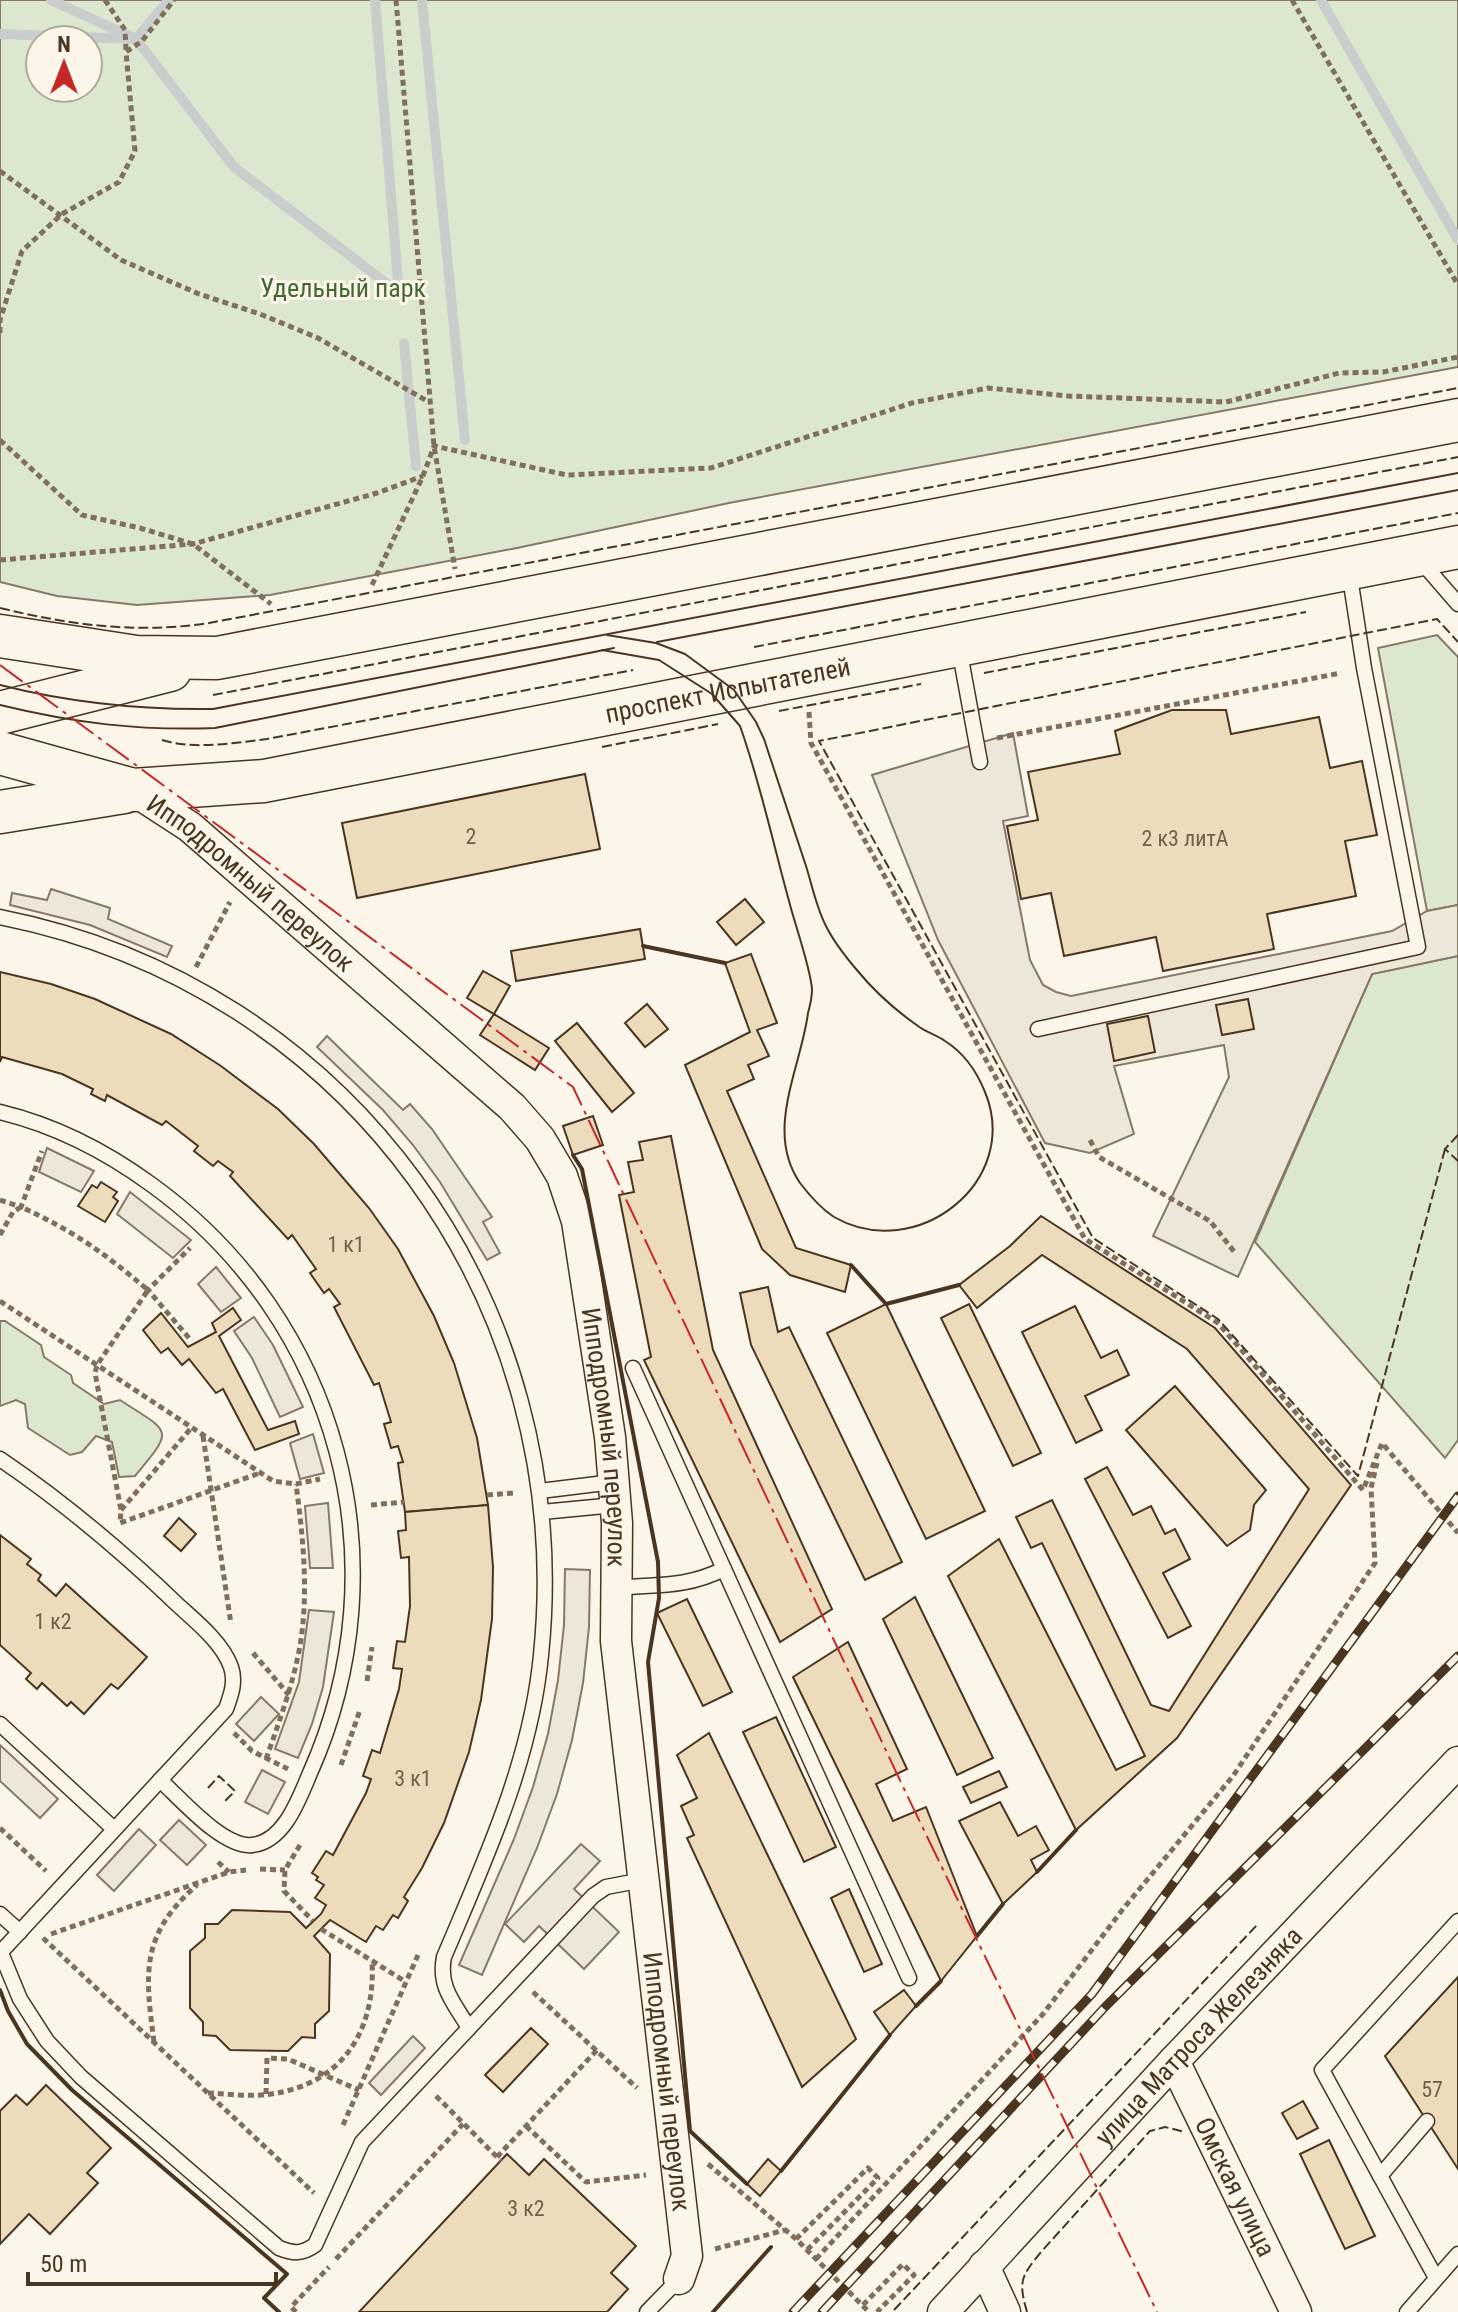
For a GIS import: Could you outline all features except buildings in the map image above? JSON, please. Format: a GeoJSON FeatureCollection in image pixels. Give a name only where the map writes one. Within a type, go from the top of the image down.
{"type":"FeatureCollection","features":[{"type":"Feature","properties":{"kind":"main road"},"geometry":{"type":"LineString","coordinates":[[0,713],[217,658],[1458,420]]}},
{"type":"Feature","properties":{"kind":"main road","name":"проспект Испытателей"},"geometry":{"type":"LineString","coordinates":[[0,753],[133,790],[264,781],[1458,547]]}},
{"type":"Feature","properties":{"kind":"main road"},"geometry":{"type":"LineString","coordinates":[[0,636],[136,657],[217,658]]}},
{"type":"Feature","properties":{"kind":"main road"},"geometry":{"type":"LineString","coordinates":[[0,812],[133,790]]}},
{"type":"Feature","properties":{"kind":"street","name":"Ипподромный переулок"},"geometry":{"type":"LineString","coordinates":[[133,790],[190,827],[512,1107],[540,1139],[562,1176],[577,1221],[610,1437],[616,1641],[683,2267]]}},
{"type":"Feature","properties":{"kind":"street","name":"улица Матроса Железняка"},"geometry":{"type":"LineString","coordinates":[[943,2312],[1174,2061],[1458,1762]]}},
{"type":"Feature","properties":{"kind":"street","name":"Омская улица"},"geometry":{"type":"LineString","coordinates":[[1174,2061],[1296,2312]]}},
{"type":"Feature","properties":{"kind":"street"},"geometry":{"type":"LineString","coordinates":[[984,2266],[1005,2312]]}},
{"type":"Feature","properties":{"kind":"lane"},"geometry":{"type":"LineString","coordinates":[[1416,555],[1458,604]]}},
{"type":"Feature","properties":{"kind":"lane"},"geometry":{"type":"LineString","coordinates":[[1038,1029],[1418,947],[1348,569]]}},
{"type":"Feature","properties":{"kind":"lane"},"geometry":{"type":"LineString","coordinates":[[958,644],[980,762]]}},
{"type":"Feature","properties":{"kind":"lane"},"geometry":{"type":"LineString","coordinates":[[0,917],[40,925],[109,947],[175,977],[226,1005],[275,1038],[319,1074],[361,1115],[399,1159],[463,1255],[489,1307],[524,1408],[540,1491],[545,1606],[533,1708],[506,1807],[444,1957],[441,1974],[446,1992],[469,2028]]}},
{"type":"Feature","properties":{"kind":"lane"},"geometry":{"type":"LineString","coordinates":[[0,1112],[51,1129],[121,1164],[173,1199],[208,1230],[247,1274],[288,1333],[325,1412],[342,1475],[352,1539],[354,1583],[344,1669],[334,1711],[319,1752],[280,1830],[267,1841],[251,1845],[233,1842],[160,1780]]}},
{"type":"Feature","properties":{"kind":"lane"},"geometry":{"type":"LineString","coordinates":[[633,1368],[909,1978]]}},
{"type":"Feature","properties":{"kind":"lane"},"geometry":{"type":"LineString","coordinates":[[0,1459],[113,1545],[189,1615],[223,1651],[232,1669],[233,1690],[226,1709],[0,1953],[20,1999],[47,2041],[73,2068],[279,2248],[291,2253],[304,2252],[315,2245],[362,2142],[593,1896],[606,1887],[643,1880]]}},
{"type":"Feature","properties":{"kind":"lane"},"geometry":{"type":"LineString","coordinates":[[540,1491],[614,1493]]}},
{"type":"Feature","properties":{"kind":"lane"},"geometry":{"type":"LineString","coordinates":[[542,1512],[614,1493]]}},
{"type":"Feature","properties":{"kind":"lane"},"geometry":{"type":"LineString","coordinates":[[616,1588],[681,1585],[724,1569]]}},
{"type":"Feature","properties":{"kind":"lane"},"geometry":{"type":"LineString","coordinates":[[0,1724],[114,1829]]}},
{"type":"Feature","properties":{"kind":"lane"},"geometry":{"type":"LineString","coordinates":[[0,1914],[20,1932]]}},
{"type":"Feature","properties":{"kind":"lane"},"geometry":{"type":"LineString","coordinates":[[1436,2278],[1322,2070],[1458,1921]]}},
{"type":"Feature","properties":{"kind":"lane"},"geometry":{"type":"LineString","coordinates":[[1380,2176],[1427,2121]]}},
{"type":"Feature","properties":{"kind":"lane"},"geometry":{"type":"LineString","coordinates":[[1407,2312],[1458,2254]]}},
{"type":"Feature","properties":{"kind":"lane"},"geometry":{"type":"LineString","coordinates":[[647,2312],[683,2267]]}},
{"type":"Feature","properties":{"kind":"path"},"geometry":{"type":"LineString","coordinates":[[0,333],[0,320],[22,251],[62,214],[119,182],[135,151],[125,30],[105,0]]}},
{"type":"Feature","properties":{"kind":"path"},"geometry":{"type":"LineString","coordinates":[[126,52],[142,41],[174,0]]}},
{"type":"Feature","properties":{"kind":"path"},"geometry":{"type":"LineString","coordinates":[[396,0],[429,402],[455,569]]}},
{"type":"Feature","properties":{"kind":"path"},"geometry":{"type":"LineString","coordinates":[[1292,0],[1458,285]]}},
{"type":"Feature","properties":{"kind":"path"},"geometry":{"type":"LineString","coordinates":[[0,171],[121,260],[199,294],[318,338],[429,402]]}},
{"type":"Feature","properties":{"kind":"path"},"geometry":{"type":"LineString","coordinates":[[434,446],[567,475],[711,468],[912,403],[988,388],[1068,396],[1226,402],[1339,373],[1383,372],[1458,357]]}},
{"type":"Feature","properties":{"kind":"path"},"geometry":{"type":"LineString","coordinates":[[0,440],[82,515],[193,544],[271,604]]}},
{"type":"Feature","properties":{"kind":"path"},"geometry":{"type":"LineString","coordinates":[[372,585],[434,446]]}},
{"type":"Feature","properties":{"kind":"path"},"geometry":{"type":"LineString","coordinates":[[0,560],[193,544],[377,493],[423,476]]}},
{"type":"Feature","properties":{"kind":"path"},"geometry":{"type":"LineString","coordinates":[[976,742],[1364,668]]}},
{"type":"Feature","properties":{"kind":"path"},"geometry":{"type":"LineString","coordinates":[[809,712],[811,743],[1085,1239],[1218,1323],[1363,1490],[1382,1443]]}},
{"type":"Feature","properties":{"kind":"path"},"geometry":{"type":"LineString","coordinates":[[195,968],[235,893]]}},
{"type":"Feature","properties":{"kind":"path"},"geometry":{"type":"LineString","coordinates":[[1090,1140],[1099,1157],[1210,1221],[1236,1254]]}},
{"type":"Feature","properties":{"kind":"path"},"geometry":{"type":"LineString","coordinates":[[0,1235],[13,1212],[21,1207],[43,1149]]}},
{"type":"Feature","properties":{"kind":"path"},"geometry":{"type":"LineString","coordinates":[[0,1200],[60,1224],[98,1248],[148,1290],[189,1338]]}},
{"type":"Feature","properties":{"kind":"path"},"geometry":{"type":"LineString","coordinates":[[193,1245],[148,1290],[97,1365],[95,1373],[121,1510],[120,1523],[260,1473]]}},
{"type":"Feature","properties":{"kind":"path"},"geometry":{"type":"LineString","coordinates":[[0,1301],[273,1481],[296,1484],[342,1475]]}},
{"type":"Feature","properties":{"kind":"path"},"geometry":{"type":"LineString","coordinates":[[121,1510],[192,1427]]}},
{"type":"Feature","properties":{"kind":"path"},"geometry":{"type":"LineString","coordinates":[[203,1435],[231,1628]]}},
{"type":"Feature","properties":{"kind":"path"},"geometry":{"type":"LineString","coordinates":[[1382,1443],[1458,1533]]}},
{"type":"Feature","properties":{"kind":"path"},"geometry":{"type":"LineString","coordinates":[[816,2259],[1043,2014],[1123,1909],[1233,1776],[1375,1563],[1371,1488],[1382,1443]]}},
{"type":"Feature","properties":{"kind":"path"},"geometry":{"type":"LineString","coordinates":[[515,1478],[518,1508]]}},
{"type":"Feature","properties":{"kind":"path"},"geometry":{"type":"LineString","coordinates":[[266,1759],[289,1695],[300,1644],[304,1564],[296,1484]]}},
{"type":"Feature","properties":{"kind":"path"},"geometry":{"type":"LineString","coordinates":[[369,1492],[373,1518]]}},
{"type":"Feature","properties":{"kind":"path"},"geometry":{"type":"LineString","coordinates":[[487,1495],[516,1492]]}},
{"type":"Feature","properties":{"kind":"path"},"geometry":{"type":"LineString","coordinates":[[371,1505],[404,1502]]}},
{"type":"Feature","properties":{"kind":"path"},"geometry":{"type":"LineString","coordinates":[[364,1692],[373,1639]]}},
{"type":"Feature","properties":{"kind":"path"},"geometry":{"type":"LineString","coordinates":[[340,1767],[355,1731],[361,1705]]}},
{"type":"Feature","properties":{"kind":"path"},"geometry":{"type":"LineString","coordinates":[[223,1741],[232,1732],[252,1751],[293,1771]]}},
{"type":"Feature","properties":{"kind":"path"},"geometry":{"type":"LineString","coordinates":[[0,1828],[48,1870],[37,1881]]}},
{"type":"Feature","properties":{"kind":"path"},"geometry":{"type":"LineString","coordinates":[[307,1833],[285,1870],[284,1891],[313,1921]]}},
{"type":"Feature","properties":{"kind":"path"},"geometry":{"type":"LineString","coordinates":[[206,1852],[229,1872]]}},
{"type":"Feature","properties":{"kind":"path"},"geometry":{"type":"LineString","coordinates":[[42,1937],[229,1872],[256,1868],[285,1870]]}},
{"type":"Feature","properties":{"kind":"path"},"geometry":{"type":"LineString","coordinates":[[154,2043],[147,1990],[148,1960],[161,1926],[182,1899],[201,1882]]}},
{"type":"Feature","properties":{"kind":"path"},"geometry":{"type":"LineString","coordinates":[[42,1937],[51,1928]]}},
{"type":"Feature","properties":{"kind":"path"},"geometry":{"type":"LineString","coordinates":[[321,1929],[406,1982]]}},
{"type":"Feature","properties":{"kind":"path"},"geometry":{"type":"LineString","coordinates":[[42,1937],[314,2193]]}},
{"type":"Feature","properties":{"kind":"path"},"geometry":{"type":"LineString","coordinates":[[343,2127],[418,1954]]}},
{"type":"Feature","properties":{"kind":"path"},"geometry":{"type":"LineString","coordinates":[[207,2093],[266,2095],[306,2085],[324,2075],[344,2058],[359,2037],[369,2013],[373,1987],[372,1961]]}},
{"type":"Feature","properties":{"kind":"path"},"geometry":{"type":"LineString","coordinates":[[523,2003],[534,1991],[648,2098]]}},
{"type":"Feature","properties":{"kind":"path"},"geometry":{"type":"LineString","coordinates":[[436,2096],[499,2159],[597,2050]]}},
{"type":"Feature","properties":{"kind":"path"},"geometry":{"type":"LineString","coordinates":[[266,2095],[267,2058],[288,2059],[359,2090]]}},
{"type":"Feature","properties":{"kind":"path"},"geometry":{"type":"LineString","coordinates":[[426,2106],[447,2084]]}},
{"type":"Feature","properties":{"kind":"path"},"geometry":{"type":"LineString","coordinates":[[354,2101],[364,2105]]}},
{"type":"Feature","properties":{"kind":"path"},"geometry":{"type":"LineString","coordinates":[[296,2312],[291,2307],[463,2124]]}},
{"type":"Feature","properties":{"kind":"path"},"geometry":{"type":"LineString","coordinates":[[526,2126],[586,2182],[657,2174]]}},
{"type":"Feature","properties":{"kind":"path"},"geometry":{"type":"LineString","coordinates":[[698,2155],[796,2239],[869,2312]]}},
{"type":"Feature","properties":{"kind":"path"},"geometry":{"type":"LineString","coordinates":[[796,2239],[868,2168],[878,2178],[807,2250]]}},
{"type":"Feature","properties":{"kind":"path"},"geometry":{"type":"LineString","coordinates":[[291,2253],[319,2180]]}},
{"type":"Feature","properties":{"kind":"path"},"geometry":{"type":"LineString","coordinates":[[683,2267],[785,2230]]}},
{"type":"Feature","properties":{"kind":"path"},"geometry":{"type":"LineString","coordinates":[[333,2263],[345,2236]]}},
{"type":"Feature","properties":{"kind":"path"},"geometry":{"type":"LineString","coordinates":[[863,2305],[903,2264],[914,2275],[877,2312]]}},
{"type":"Feature","properties":{"kind":"green space","name":"Удельный парк"},"geometry":{"type":"Polygon","coordinates":[[[0,0],[1458,0],[1458,367],[729,503],[517,548],[270,595],[137,605],[57,596],[0,582],[0,0]]]}},
{"type":"Feature","properties":{"kind":"green space"},"geometry":{"type":"Polygon","coordinates":[[[1437,635],[1458,657],[1458,905],[1427,911],[1378,648],[1437,635]]]}},
{"type":"Feature","properties":{"kind":"green space"},"geometry":{"type":"Polygon","coordinates":[[[1458,956],[1458,1440],[1445,1458],[1255,1242],[1372,974],[1458,956]]]}},
{"type":"Feature","properties":{"kind":"green space"},"geometry":{"type":"Polygon","coordinates":[[[0,1321],[5,1321],[41,1345],[44,1357],[71,1375],[73,1383],[104,1404],[120,1400],[158,1426],[162,1432],[157,1448],[135,1476],[119,1477],[112,1442],[96,1436],[82,1452],[70,1455],[28,1428],[25,1404],[16,1400],[0,1406],[0,1321]]]}},
{"type":"Feature","properties":{"kind":"shaded area"},"geometry":{"type":"Polygon","coordinates":[[[1013,733],[1028,816],[1003,821],[1030,960],[1043,985],[1056,992],[1071,996],[1392,931],[1427,911],[1458,905],[1458,956],[1372,974],[1238,1277],[1153,1236],[1229,1077],[1224,1045],[1114,1066],[1134,1134],[1090,1153],[1045,1143],[938,940],[872,775],[1013,733]]]}},
{"type":"Feature","properties":{"kind":"shaded area"},"geometry":{"type":"Polygon","coordinates":[[[51,889],[110,908],[108,919],[172,946],[167,957],[90,925],[10,905],[12,893],[47,900],[51,889]]]}},
{"type":"Feature","properties":{"kind":"shaded area"},"geometry":{"type":"Polygon","coordinates":[[[327,1036],[403,1110],[410,1104],[432,1129],[492,1217],[483,1222],[500,1253],[487,1260],[440,1182],[413,1145],[383,1110],[317,1047],[327,1036]]]}},
{"type":"Feature","properties":{"kind":"shaded area"},"geometry":{"type":"Polygon","coordinates":[[[47,1148],[94,1171],[81,1192],[39,1172],[47,1148]]]}},
{"type":"Feature","properties":{"kind":"shaded area"},"geometry":{"type":"Polygon","coordinates":[[[130,1192],[191,1240],[173,1258],[117,1214],[130,1192]]]}},
{"type":"Feature","properties":{"kind":"shaded area"},"geometry":{"type":"Polygon","coordinates":[[[216,1267],[241,1298],[221,1312],[198,1284],[216,1267]]]}},
{"type":"Feature","properties":{"kind":"shaded area"},"geometry":{"type":"Polygon","coordinates":[[[254,1317],[273,1345],[303,1407],[280,1417],[252,1358],[234,1331],[254,1317]]]}},
{"type":"Feature","properties":{"kind":"shaded area"},"geometry":{"type":"Polygon","coordinates":[[[313,1434],[324,1473],[300,1479],[290,1443],[313,1434]]]}},
{"type":"Feature","properties":{"kind":"shaded area"},"geometry":{"type":"Polygon","coordinates":[[[328,1503],[333,1568],[310,1568],[305,1506],[328,1503]]]}},
{"type":"Feature","properties":{"kind":"shaded area"},"geometry":{"type":"Polygon","coordinates":[[[565,1569],[590,1570],[589,1627],[572,1740],[537,1848],[482,1975],[459,1965],[514,1839],[548,1734],[564,1625],[565,1569]]]}},
{"type":"Feature","properties":{"kind":"shaded area"},"geometry":{"type":"Polygon","coordinates":[[[309,1610],[334,1612],[323,1687],[298,1758],[275,1749],[299,1682],[309,1610]]]}},
{"type":"Feature","properties":{"kind":"shaded area"},"geometry":{"type":"Polygon","coordinates":[[[261,1697],[279,1714],[254,1741],[236,1724],[261,1697]]]}},
{"type":"Feature","properties":{"kind":"shaded area"},"geometry":{"type":"Polygon","coordinates":[[[0,1745],[58,1799],[40,1818],[0,1781],[0,1745]]]}},
{"type":"Feature","properties":{"kind":"shaded area"},"geometry":{"type":"Polygon","coordinates":[[[262,1770],[285,1782],[268,1814],[245,1802],[262,1770]]]}},
{"type":"Feature","properties":{"kind":"shaded area"},"geometry":{"type":"Polygon","coordinates":[[[179,1820],[206,1845],[187,1865],[160,1840],[179,1820]]]}},
{"type":"Feature","properties":{"kind":"shaded area"},"geometry":{"type":"Polygon","coordinates":[[[139,1829],[156,1845],[114,1891],[97,1875],[139,1829]]]}},
{"type":"Feature","properties":{"kind":"shaded area"},"geometry":{"type":"Polygon","coordinates":[[[581,1844],[600,1861],[574,1889],[619,1932],[584,1969],[539,1926],[524,1942],[505,1924],[581,1844]]]}},
{"type":"Feature","properties":{"kind":"shaded area"},"geometry":{"type":"Polygon","coordinates":[[[413,2036],[425,2048],[381,2095],[369,2083],[413,2036]]]}},
{"type":"Feature","properties":{"kind":"waterway"},"geometry":{"type":"LineString","coordinates":[[51,0],[136,39],[169,0]]}},
{"type":"Feature","properties":{"kind":"waterway"},"geometry":{"type":"LineString","coordinates":[[375,0],[399,293]]}},
{"type":"Feature","properties":{"kind":"waterway"},"geometry":{"type":"LineString","coordinates":[[422,0],[465,440]]}},
{"type":"Feature","properties":{"kind":"waterway"},"geometry":{"type":"LineString","coordinates":[[1321,0],[1458,240]]}},
{"type":"Feature","properties":{"kind":"waterway"},"geometry":{"type":"LineString","coordinates":[[0,34],[136,39],[234,167],[399,293]]}},
{"type":"Feature","properties":{"kind":"waterway"},"geometry":{"type":"LineString","coordinates":[[404,343],[416,466]]}},
{"type":"Feature","properties":{"kind":"tram line"},"geometry":{"type":"LineString","coordinates":[[0,685],[106,704],[213,709],[1458,473]]}},
{"type":"Feature","properties":{"kind":"tram line"},"geometry":{"type":"LineString","coordinates":[[657,642],[1458,490]]}},
{"type":"Feature","properties":{"kind":"tram line"},"geometry":{"type":"LineString","coordinates":[[602,650],[659,660],[712,694],[740,726],[811,980],[811,1001],[785,1121],[785,1142],[790,1163],[800,1183],[834,1217],[866,1229],[897,1230],[928,1222],[954,1206],[975,1183],[989,1156],[992,1125],[985,1092],[974,1070],[952,1046],[918,1026],[885,1000],[831,936],[819,910],[764,739],[734,690],[685,654],[656,643],[607,635]]}},
{"type":"Feature","properties":{"kind":"tram line"},"geometry":{"type":"LineString","coordinates":[[0,705],[107,724],[215,728],[614,648]]}},
{"type":"Feature","properties":{"kind":"railway"},"geometry":{"type":"LineString","coordinates":[[793,2312],[1092,1994],[1458,1496]]}},
{"type":"Feature","properties":{"kind":"railway"},"geometry":{"type":"LineString","coordinates":[[822,2312],[1106,2006],[1458,1656]]}},
{"type":"Feature","properties":{"kind":"fence"},"geometry":{"type":"LineString","coordinates":[[0,608],[52,619],[130,628],[209,623],[1458,388]]}},
{"type":"Feature","properties":{"kind":"fence"},"geometry":{"type":"LineString","coordinates":[[213,695],[1458,457]]}},
{"type":"Feature","properties":{"kind":"fence"},"geometry":{"type":"LineString","coordinates":[[754,647],[1458,513]]}},
{"type":"Feature","properties":{"kind":"fence"},"geometry":{"type":"LineString","coordinates":[[984,673],[1306,612]]}},
{"type":"Feature","properties":{"kind":"fence"},"geometry":{"type":"LineString","coordinates":[[1445,1149],[1358,1476],[1218,1319],[1093,1238],[819,741],[1437,619],[1458,642]]}},
{"type":"Feature","properties":{"kind":"fence"},"geometry":{"type":"LineString","coordinates":[[162,740],[200,745],[267,739],[633,670]]}},
{"type":"Feature","properties":{"kind":"fence"},"geometry":{"type":"LineString","coordinates":[[779,711],[921,684]]}},
{"type":"Feature","properties":{"kind":"fence"},"geometry":{"type":"LineString","coordinates":[[602,747],[718,724]]}},
{"type":"Feature","properties":{"kind":"fence"},"geometry":{"type":"LineString","coordinates":[[1458,1135],[1445,1149],[1458,1161]]}},
{"type":"Feature","properties":{"kind":"fence"},"geometry":{"type":"LineString","coordinates":[[208,1788],[219,1776],[235,1791],[224,1802]]}},
{"type":"Feature","properties":{"kind":"fence"},"geometry":{"type":"LineString","coordinates":[[894,2310],[1257,1925]]}},
{"type":"Feature","properties":{"kind":"fence"},"geometry":{"type":"LineString","coordinates":[[1027,2312],[1023,2279],[1041,2252],[1150,2131],[1165,2127],[1185,2132]]}},
{"type":"Feature","properties":{"kind":"wall"},"geometry":{"type":"LineString","coordinates":[[643,946],[725,963]]}},
{"type":"Feature","properties":{"kind":"wall"},"geometry":{"type":"LineString","coordinates":[[573,1155],[582,1169],[658,1562],[659,1598],[648,1662],[690,2131],[747,2184]]}},
{"type":"Feature","properties":{"kind":"wall"},"geometry":{"type":"LineString","coordinates":[[851,1265],[886,1304],[959,1285]]}},
{"type":"Feature","properties":{"kind":"wall"},"geometry":{"type":"LineString","coordinates":[[1037,1872],[1076,1830]]}},
{"type":"Feature","properties":{"kind":"wall"},"geometry":{"type":"LineString","coordinates":[[977,1936],[1003,1904]]}},
{"type":"Feature","properties":{"kind":"wall"},"geometry":{"type":"LineString","coordinates":[[916,2006],[941,1981]]}},
{"type":"Feature","properties":{"kind":"wall"},"geometry":{"type":"LineString","coordinates":[[0,1990],[27,2044],[72,2090],[287,2274],[264,2298],[279,2312]]}},
{"type":"Feature","properties":{"kind":"wall"},"geometry":{"type":"LineString","coordinates":[[781,2171],[890,2035]]}},
{"type":"Feature","properties":{"kind":"wall"},"geometry":{"type":"LineString","coordinates":[[713,2312],[771,2247]]}},
{"type":"Feature","properties":{"kind":"power"},"geometry":{"type":"LineString","coordinates":[[0,665],[573,1087],[906,1793],[1157,2312]]}}]}
